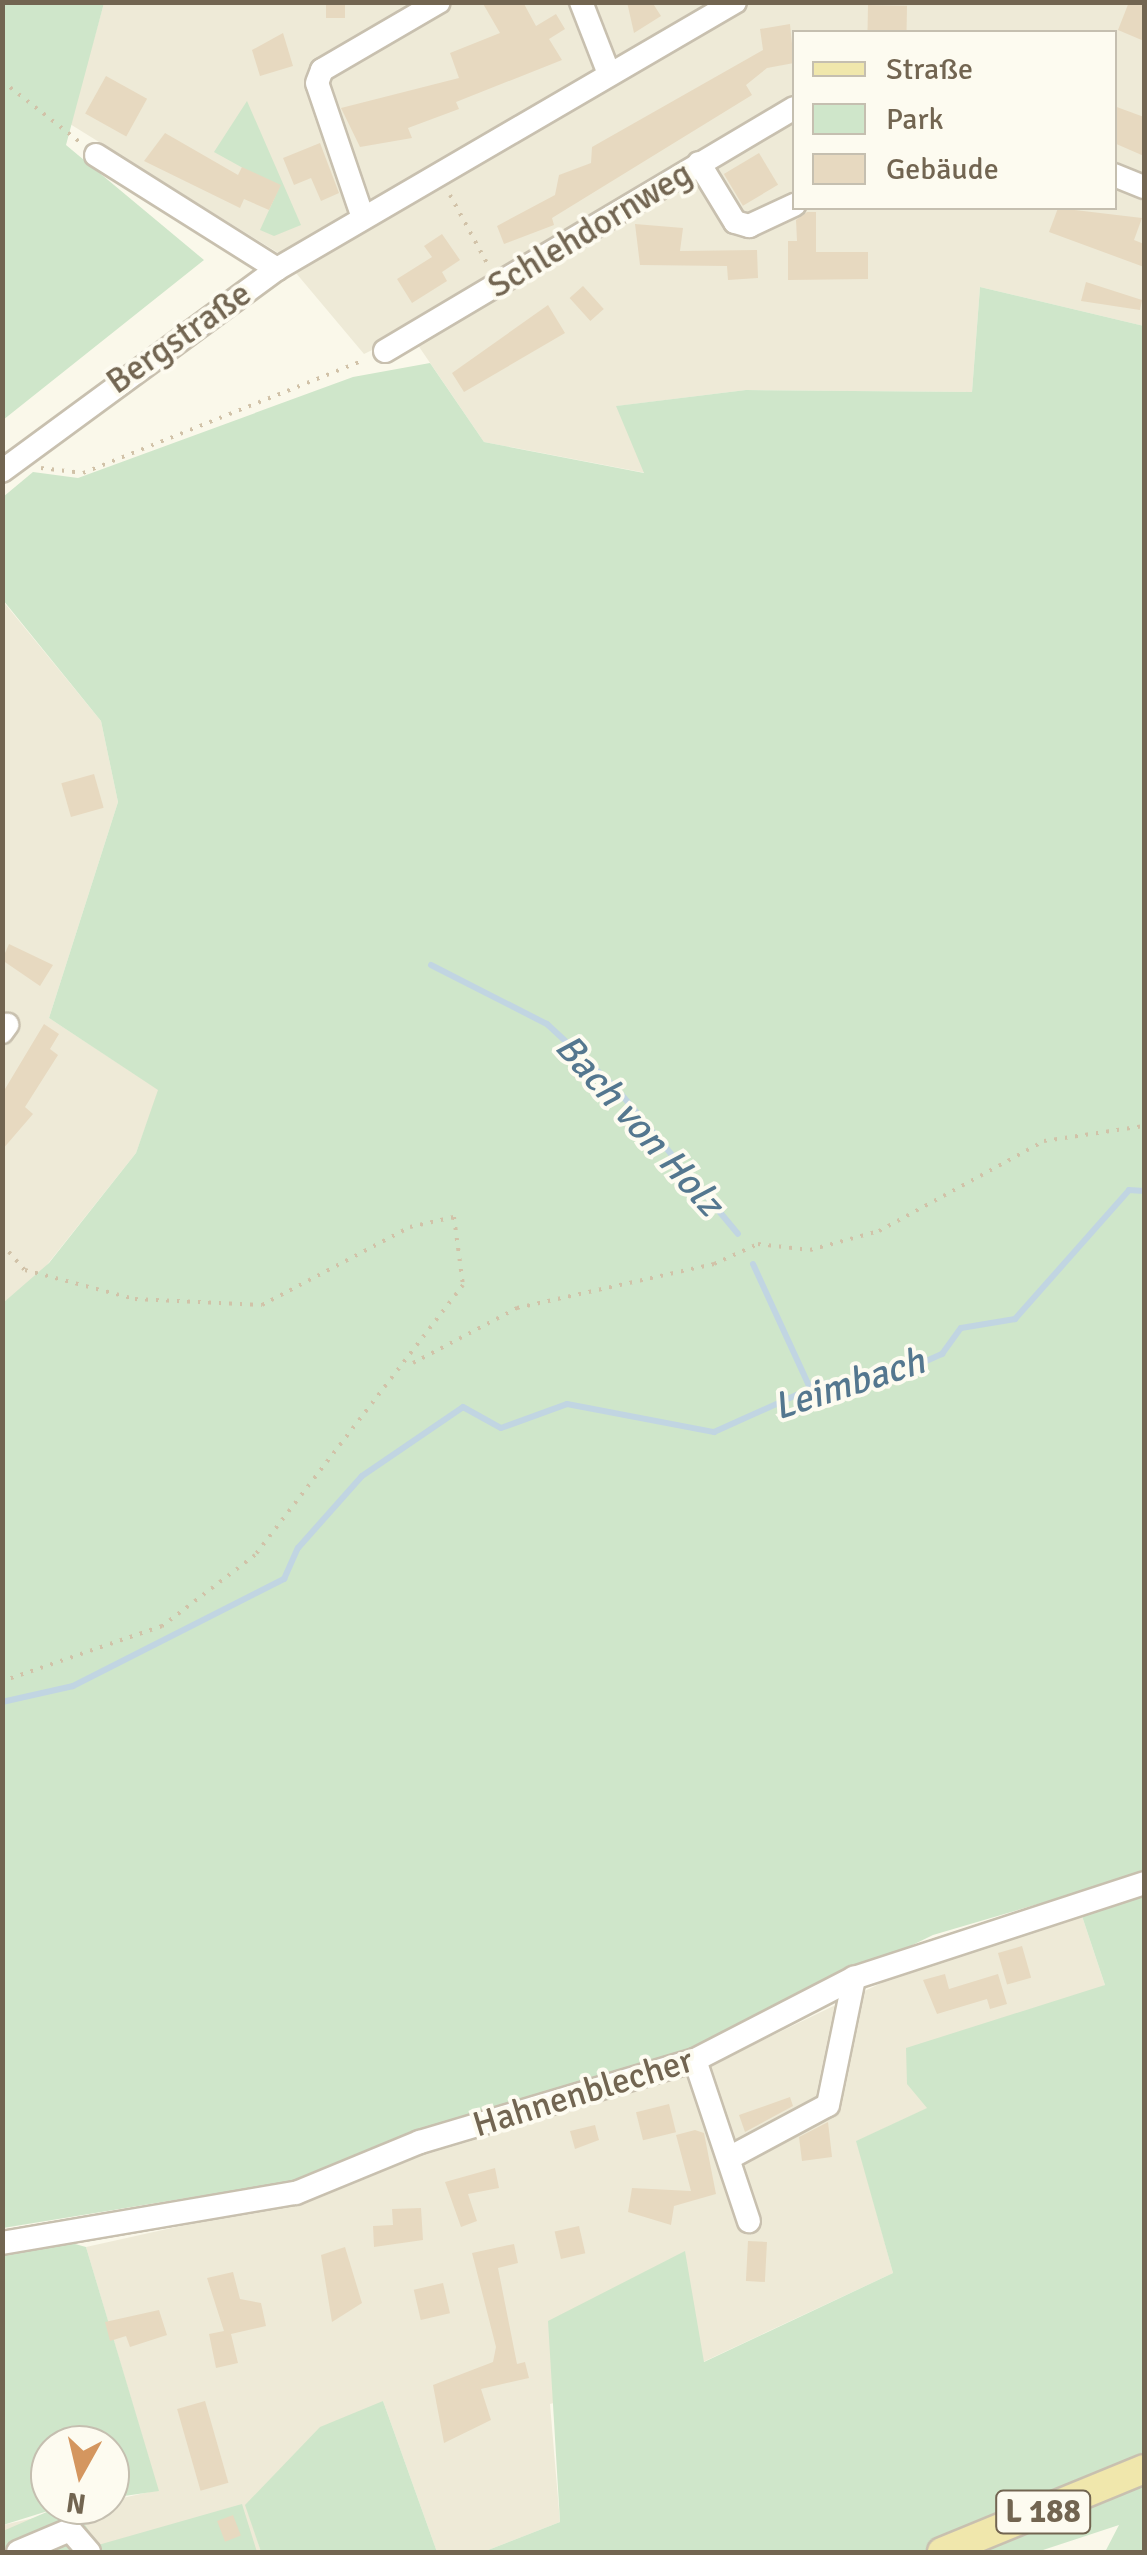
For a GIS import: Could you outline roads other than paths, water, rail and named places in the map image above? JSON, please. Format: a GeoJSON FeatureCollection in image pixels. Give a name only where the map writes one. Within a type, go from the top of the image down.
{"type":"FeatureCollection","features":[{"type":"Feature","properties":{"kind":"main road","name":"L 188"},"geometry":{"type":"LineString","coordinates":[[942,2552],[1144,2469]]}},
{"type":"Feature","properties":{"kind":"street"},"geometry":{"type":"LineString","coordinates":[[362,215],[317,83],[322,70],[438,2]]}},
{"type":"Feature","properties":{"kind":"street"},"geometry":{"type":"LineString","coordinates":[[581,2],[609,74]]}},
{"type":"Feature","properties":{"kind":"street","name":"Bergstraße"},"geometry":{"type":"LineString","coordinates":[[8,466],[278,268],[362,215],[735,2]]}},
{"type":"Feature","properties":{"kind":"street","name":"Schlehdornweg"},"geometry":{"type":"LineString","coordinates":[[384,351],[494,290],[792,109]]}},
{"type":"Feature","properties":{"kind":"street"},"geometry":{"type":"LineString","coordinates":[[96,155],[278,268]]}},
{"type":"Feature","properties":{"kind":"street"},"geometry":{"type":"LineString","coordinates":[[699,164],[735,222],[748,226],[792,205]]}},
{"type":"Feature","properties":{"kind":"street"},"geometry":{"type":"LineString","coordinates":[[1117,176],[1144,187]]}},
{"type":"Feature","properties":{"kind":"street","name":"Hahnenblecher"},"geometry":{"type":"LineString","coordinates":[[2,2243],[296,2192],[420,2142],[695,2060],[854,1978],[1144,1882]]}},
{"type":"Feature","properties":{"kind":"street"},"geometry":{"type":"LineString","coordinates":[[729,2158],[828,2105],[854,1978]]}},
{"type":"Feature","properties":{"kind":"street"},"geometry":{"type":"LineString","coordinates":[[695,2060],[748,2221]]}},
{"type":"Feature","properties":{"kind":"street"},"geometry":{"type":"LineString","coordinates":[[18,2552],[70,2530],[89,2552]]}},
{"type":"Feature","properties":{"kind":"waterway","name":"Bach von Holz"},"geometry":{"type":"LineString","coordinates":[[431,965],[547,1024],[616,1088],[738,1234]]}},
{"type":"Feature","properties":{"kind":"waterway","name":"Leimbach"},"geometry":{"type":"LineString","coordinates":[[2,1702],[73,1686],[284,1579],[298,1548],[362,1476],[463,1407],[501,1428],[567,1404],[714,1432],[821,1384],[904,1371],[942,1354],[961,1328],[1015,1319],[1129,1190],[1144,1191]]}},
{"type":"Feature","properties":{"kind":"waterway","name":"Bach von Holz"},"geometry":{"type":"LineString","coordinates":[[753,1264],[810,1388]]}}]}
